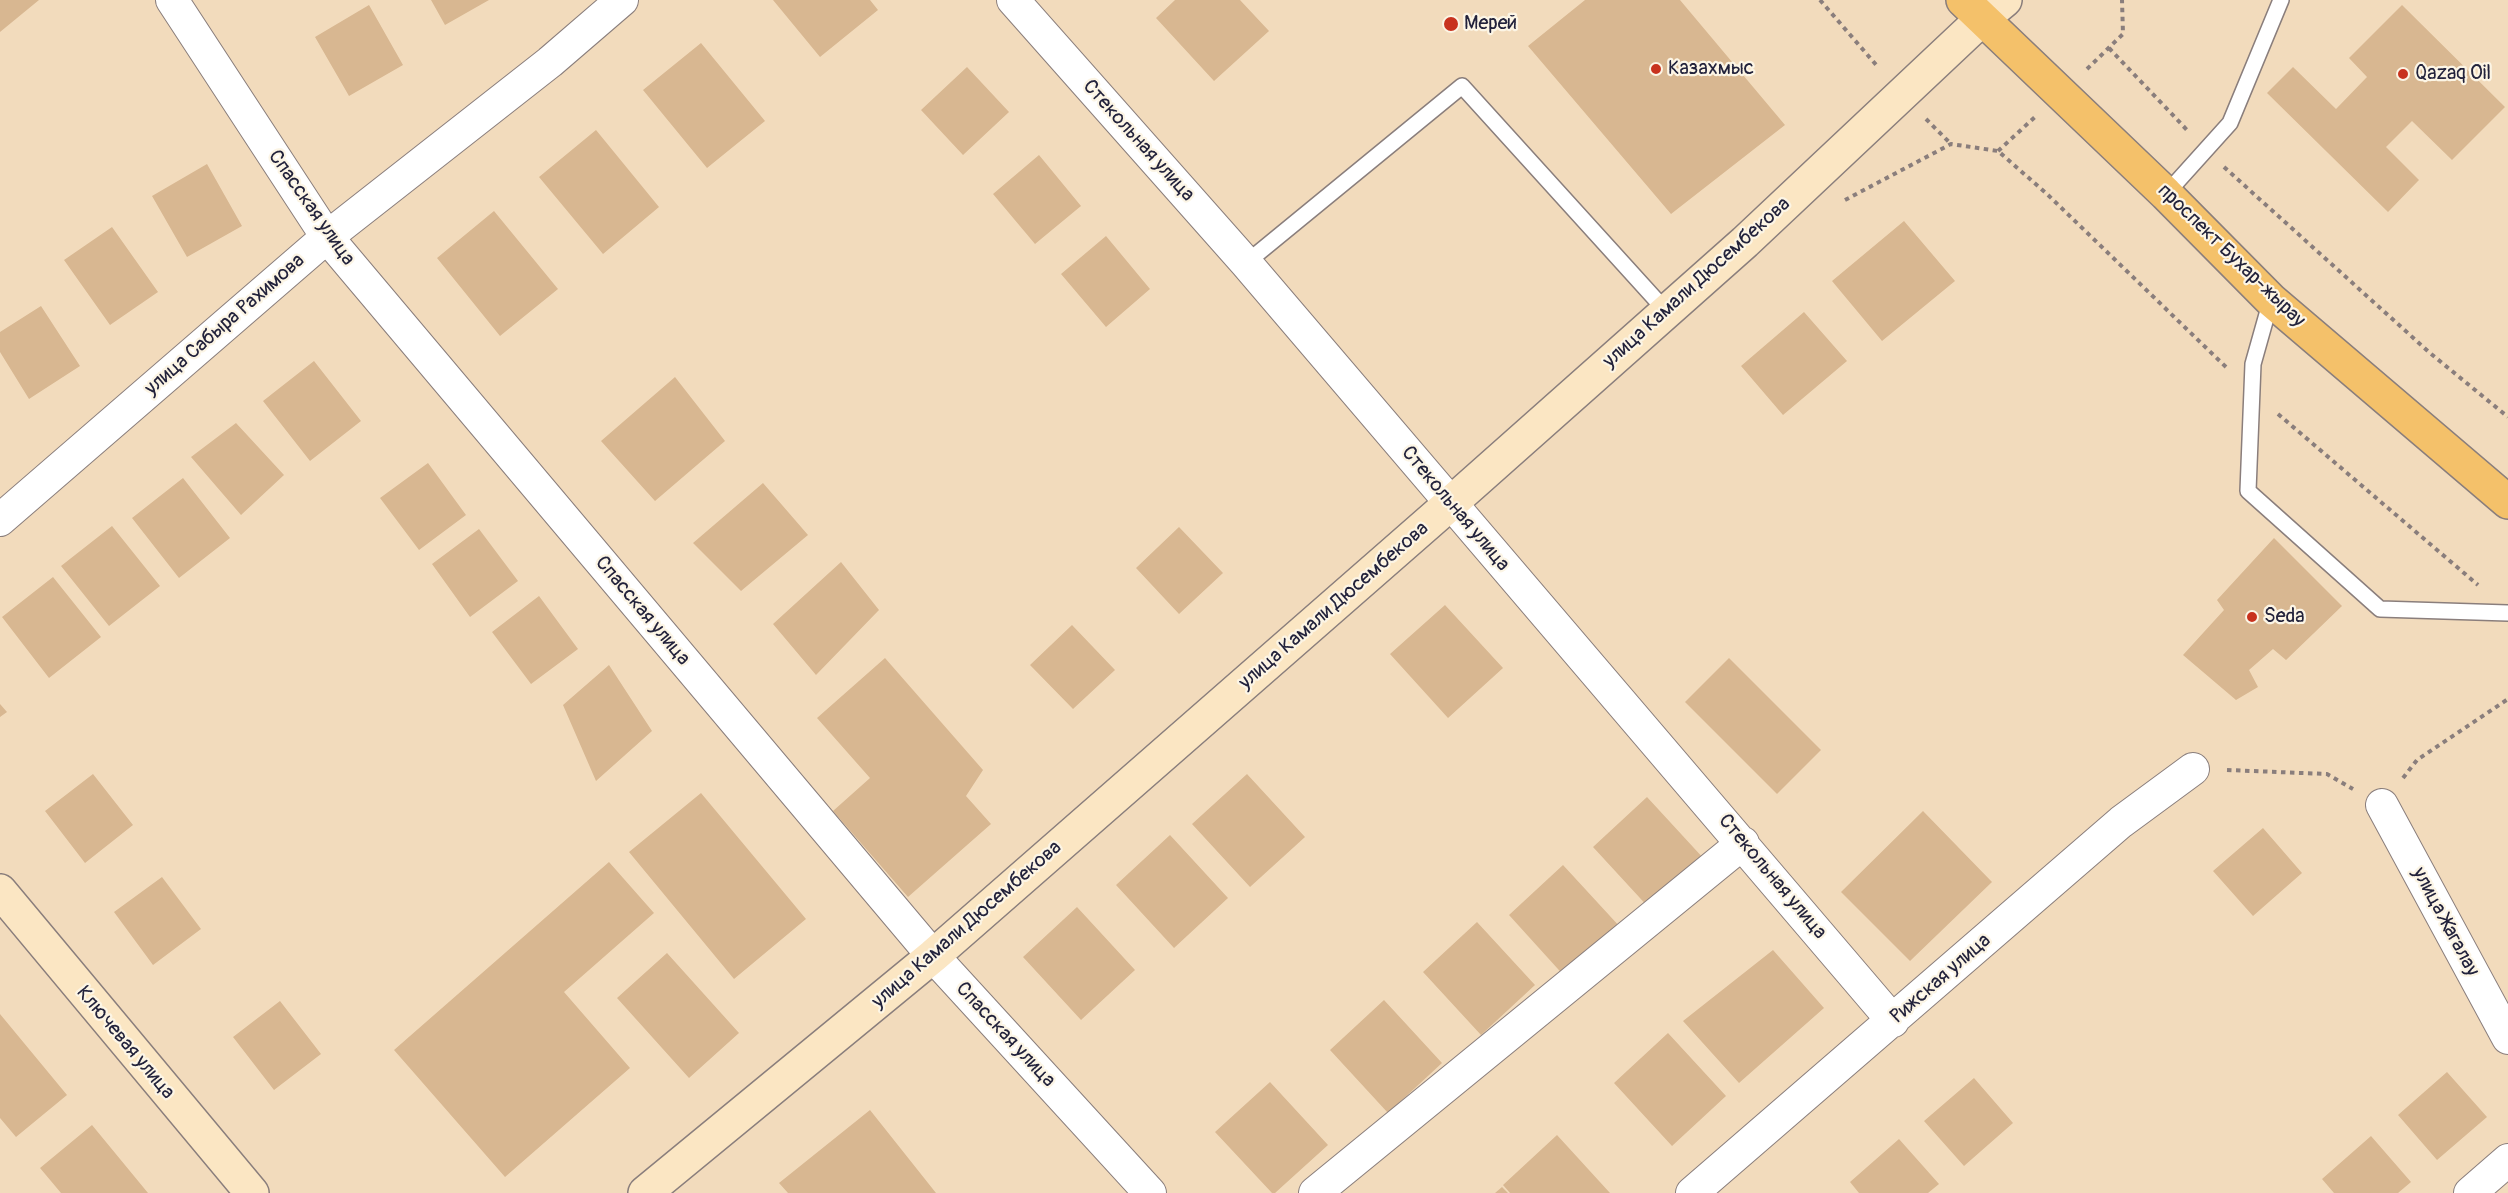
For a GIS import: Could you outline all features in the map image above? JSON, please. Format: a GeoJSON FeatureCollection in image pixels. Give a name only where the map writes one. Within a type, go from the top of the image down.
{"type":"FeatureCollection","features":[{"type":"Feature","properties":{"kind":"main road","name":"проспект Бухар-жырау"},"geometry":{"type":"LineString","coordinates":[[1983,6],[2271,300],[2508,502]]}},
{"type":"Feature","properties":{"kind":"main road","name":"улица Камали Дюсембекова"},"geometry":{"type":"LineString","coordinates":[[645,1193],[933,956],[1667,312],[1983,6]]}},
{"type":"Feature","properties":{"kind":"main road","name":"Ключевая улица"},"geometry":{"type":"LineString","coordinates":[[0,891],[252,1193]]}},
{"type":"Feature","properties":{"kind":"street","name":"Спасская улица"},"geometry":{"type":"LineString","coordinates":[[172,0],[327,237],[933,956],[1150,1193]]}},
{"type":"Feature","properties":{"kind":"street","name":"улица Сабыра Рахимова"},"geometry":{"type":"LineString","coordinates":[[0,520],[327,237],[550,62],[622,0]]}},
{"type":"Feature","properties":{"kind":"street","name":"Стекольная улица"},"geometry":{"type":"LineString","coordinates":[[1013,0],[1246,263],[1893,1021]]}},
{"type":"Feature","properties":{"kind":"street","name":"Рижская улица"},"geometry":{"type":"LineString","coordinates":[[1692,1193],[2121,822],[2193,769]]}},
{"type":"Feature","properties":{"kind":"street","name":"улица Жагалау"},"geometry":{"type":"LineString","coordinates":[[2382,805],[2508,1038]]}},
{"type":"Feature","properties":{"kind":"street"},"geometry":{"type":"LineString","coordinates":[[1315,1193],[1743,843]]}},
{"type":"Feature","properties":{"kind":"street"},"geometry":{"type":"LineString","coordinates":[[2470,1193],[2508,1160]]}},
{"type":"Feature","properties":{"kind":"lane"},"geometry":{"type":"LineString","coordinates":[[2166,194],[2230,123],[2281,0]]}},
{"type":"Feature","properties":{"kind":"lane"},"geometry":{"type":"LineString","coordinates":[[1246,263],[1462,87],[1667,312]]}},
{"type":"Feature","properties":{"kind":"lane"},"geometry":{"type":"LineString","coordinates":[[2271,300],[2253,364],[2248,491],[2380,609],[2508,613]]}},
{"type":"Feature","properties":{"kind":"path"},"geometry":{"type":"LineString","coordinates":[[2109,48],[2206,150],[2430,353],[2508,417]]}},
{"type":"Feature","properties":{"kind":"path"},"geometry":{"type":"LineString","coordinates":[[1842,202],[1951,144],[1998,151],[2047,194],[2252,392],[2481,588]]}},
{"type":"Feature","properties":{"kind":"path"},"geometry":{"type":"LineString","coordinates":[[2193,769],[2327,774],[2382,805],[2417,760],[2508,699]]}},
{"type":"Feature","properties":{"kind":"building"},"geometry":{"type":"Polygon","coordinates":[[[0,0],[39,0],[0,32],[0,0]]]}},
{"type":"Feature","properties":{"kind":"building"},"geometry":{"type":"Polygon","coordinates":[[[431,0],[489,0],[445,25],[431,0]]]}},
{"type":"Feature","properties":{"kind":"building"},"geometry":{"type":"Polygon","coordinates":[[[773,0],[870,0],[878,10],[820,57],[773,0]]]}},
{"type":"Feature","properties":{"kind":"building"},"geometry":{"type":"Polygon","coordinates":[[[1175,0],[1240,0],[1269,31],[1214,81],[1156,18],[1175,0]]]}},
{"type":"Feature","properties":{"kind":"building"},"geometry":{"type":"Polygon","coordinates":[[[1585,0],[1680,0],[1785,125],[1671,214],[1528,46],[1585,0]]]}},
{"type":"Feature","properties":{"kind":"building"},"geometry":{"type":"Polygon","coordinates":[[[369,5],[403,65],[349,96],[315,37],[369,5]]]}},
{"type":"Feature","properties":{"kind":"building"},"geometry":{"type":"Polygon","coordinates":[[[2402,5],[2505,107],[2452,160],[2412,121],[2386,147],[2419,180],[2388,212],[2267,93],[2293,67],[2336,109],[2367,77],[2349,58],[2402,5]]]}},
{"type":"Feature","properties":{"kind":"building"},"geometry":{"type":"Polygon","coordinates":[[[701,43],[765,121],[707,168],[643,90],[701,43]]]}},
{"type":"Feature","properties":{"kind":"building"},"geometry":{"type":"Polygon","coordinates":[[[967,67],[1009,112],[963,155],[921,110],[967,67]]]}},
{"type":"Feature","properties":{"kind":"building"},"geometry":{"type":"Polygon","coordinates":[[[596,130],[659,207],[603,254],[539,177],[596,130]]]}},
{"type":"Feature","properties":{"kind":"building"},"geometry":{"type":"Polygon","coordinates":[[[1039,155],[1081,206],[1035,244],[993,194],[1039,155]]]}},
{"type":"Feature","properties":{"kind":"building"},"geometry":{"type":"Polygon","coordinates":[[[207,164],[242,226],[187,257],[152,196],[207,164]]]}},
{"type":"Feature","properties":{"kind":"building"},"geometry":{"type":"Polygon","coordinates":[[[494,211],[558,289],[500,336],[437,258],[494,211]]]}},
{"type":"Feature","properties":{"kind":"building"},"geometry":{"type":"Polygon","coordinates":[[[1904,221],[1955,281],[1882,341],[1832,281],[1904,221]]]}},
{"type":"Feature","properties":{"kind":"building"},"geometry":{"type":"Polygon","coordinates":[[[112,227],[158,292],[110,325],[64,260],[112,227]]]}},
{"type":"Feature","properties":{"kind":"building"},"geometry":{"type":"Polygon","coordinates":[[[1106,236],[1150,289],[1106,327],[1061,274],[1106,236]]]}},
{"type":"Feature","properties":{"kind":"building"},"geometry":{"type":"Polygon","coordinates":[[[41,306],[80,366],[29,399],[0,352],[0,332],[41,306]]]}},
{"type":"Feature","properties":{"kind":"building"},"geometry":{"type":"Polygon","coordinates":[[[1804,312],[1847,361],[1783,415],[1741,366],[1804,312]]]}},
{"type":"Feature","properties":{"kind":"building"},"geometry":{"type":"Polygon","coordinates":[[[314,361],[361,421],[310,461],[263,401],[314,361]]]}},
{"type":"Feature","properties":{"kind":"building"},"geometry":{"type":"Polygon","coordinates":[[[675,377],[725,441],[655,501],[601,441],[675,377]]]}},
{"type":"Feature","properties":{"kind":"building"},"geometry":{"type":"Polygon","coordinates":[[[236,423],[284,475],[241,515],[191,457],[236,423]]]}},
{"type":"Feature","properties":{"kind":"building"},"geometry":{"type":"Polygon","coordinates":[[[428,463],[466,515],[419,550],[380,498],[428,463]]]}},
{"type":"Feature","properties":{"kind":"building"},"geometry":{"type":"Polygon","coordinates":[[[183,478],[230,538],[179,578],[132,518],[183,478]]]}},
{"type":"Feature","properties":{"kind":"building"},"geometry":{"type":"Polygon","coordinates":[[[763,483],[808,535],[741,591],[693,543],[763,483]]]}},
{"type":"Feature","properties":{"kind":"building"},"geometry":{"type":"Polygon","coordinates":[[[112,526],[160,586],[109,626],[61,566],[112,526]]]}},
{"type":"Feature","properties":{"kind":"building"},"geometry":{"type":"Polygon","coordinates":[[[1179,527],[1223,573],[1179,614],[1136,568],[1179,527]]]}},
{"type":"Feature","properties":{"kind":"building"},"geometry":{"type":"Polygon","coordinates":[[[479,529],[518,581],[470,617],[432,564],[479,529]]]}},
{"type":"Feature","properties":{"kind":"building"},"geometry":{"type":"Polygon","coordinates":[[[2274,538],[2342,606],[2286,660],[2273,649],[2249,670],[2258,687],[2236,700],[2183,655],[2224,610],[2217,600],[2274,538]]]}},
{"type":"Feature","properties":{"kind":"building"},"geometry":{"type":"Polygon","coordinates":[[[841,562],[879,610],[816,675],[773,624],[841,562]]]}},
{"type":"Feature","properties":{"kind":"building"},"geometry":{"type":"Polygon","coordinates":[[[53,577],[101,637],[49,678],[2,617],[53,577]]]}},
{"type":"Feature","properties":{"kind":"building"},"geometry":{"type":"Polygon","coordinates":[[[539,596],[578,649],[531,684],[492,632],[539,596]]]}},
{"type":"Feature","properties":{"kind":"building"},"geometry":{"type":"Polygon","coordinates":[[[1445,605],[1503,668],[1448,718],[1390,654],[1445,605]]]}},
{"type":"Feature","properties":{"kind":"building"},"geometry":{"type":"Polygon","coordinates":[[[1072,625],[1115,670],[1073,709],[1030,665],[1072,625]]]}},
{"type":"Feature","properties":{"kind":"building"},"geometry":{"type":"Polygon","coordinates":[[[885,658],[983,770],[966,796],[991,824],[908,897],[833,811],[870,778],[817,718],[885,658]]]}},
{"type":"Feature","properties":{"kind":"building"},"geometry":{"type":"Polygon","coordinates":[[[1729,658],[1821,750],[1777,794],[1685,702],[1729,658]]]}},
{"type":"Feature","properties":{"kind":"building"},"geometry":{"type":"Polygon","coordinates":[[[609,665],[652,731],[596,781],[563,705],[609,665]]]}},
{"type":"Feature","properties":{"kind":"building"},"geometry":{"type":"Polygon","coordinates":[[[0,704],[7,712],[0,717],[0,704]]]}},
{"type":"Feature","properties":{"kind":"building"},"geometry":{"type":"Polygon","coordinates":[[[93,774],[133,825],[85,863],[45,811],[93,774]]]}},
{"type":"Feature","properties":{"kind":"building"},"geometry":{"type":"Polygon","coordinates":[[[1247,774],[1305,837],[1250,887],[1192,824],[1247,774]]]}},
{"type":"Feature","properties":{"kind":"building"},"geometry":{"type":"Polygon","coordinates":[[[701,793],[806,919],[734,979],[629,852],[701,793]]]}},
{"type":"Feature","properties":{"kind":"building"},"geometry":{"type":"Polygon","coordinates":[[[1647,797],[1705,860],[1651,910],[1593,847],[1647,797]]]}},
{"type":"Feature","properties":{"kind":"building"},"geometry":{"type":"Polygon","coordinates":[[[1923,811],[1992,882],[1910,961],[1841,892],[1923,811]]]}},
{"type":"Feature","properties":{"kind":"building"},"geometry":{"type":"Polygon","coordinates":[[[2263,828],[2302,873],[2253,916],[2213,871],[2263,828]]]}},
{"type":"Feature","properties":{"kind":"building"},"geometry":{"type":"Polygon","coordinates":[[[1170,835],[1228,898],[1174,948],[1116,885],[1170,835]]]}},
{"type":"Feature","properties":{"kind":"building"},"geometry":{"type":"Polygon","coordinates":[[[609,862],[654,913],[564,992],[630,1068],[505,1177],[394,1050],[609,862]]]}},
{"type":"Feature","properties":{"kind":"building"},"geometry":{"type":"Polygon","coordinates":[[[1563,865],[1621,928],[1567,979],[1509,915],[1563,865]]]}},
{"type":"Feature","properties":{"kind":"building"},"geometry":{"type":"Polygon","coordinates":[[[162,877],[201,929],[153,965],[114,912],[162,877]]]}},
{"type":"Feature","properties":{"kind":"building"},"geometry":{"type":"Polygon","coordinates":[[[1077,907],[1135,970],[1081,1020],[1023,957],[1077,907]]]}},
{"type":"Feature","properties":{"kind":"building"},"geometry":{"type":"Polygon","coordinates":[[[1477,922],[1535,985],[1481,1035],[1423,972],[1477,922]]]}},
{"type":"Feature","properties":{"kind":"building"},"geometry":{"type":"Polygon","coordinates":[[[1773,950],[1824,1008],[1739,1083],[1683,1021],[1773,950]]]}},
{"type":"Feature","properties":{"kind":"building"},"geometry":{"type":"Polygon","coordinates":[[[667,953],[739,1033],[689,1078],[617,998],[667,953]]]}},
{"type":"Feature","properties":{"kind":"building"},"geometry":{"type":"Polygon","coordinates":[[[1384,1000],[1442,1063],[1388,1113],[1330,1050],[1384,1000]]]}},
{"type":"Feature","properties":{"kind":"building"},"geometry":{"type":"Polygon","coordinates":[[[280,1001],[321,1054],[274,1090],[233,1037],[280,1001]]]}},
{"type":"Feature","properties":{"kind":"building"},"geometry":{"type":"Polygon","coordinates":[[[0,1014],[67,1095],[16,1137],[0,1118],[0,1014]]]}},
{"type":"Feature","properties":{"kind":"building"},"geometry":{"type":"Polygon","coordinates":[[[1668,1033],[1726,1096],[1672,1146],[1614,1083],[1668,1033]]]}},
{"type":"Feature","properties":{"kind":"building"},"geometry":{"type":"Polygon","coordinates":[[[2447,1072],[2487,1117],[2437,1160],[2398,1115],[2447,1072]]]}},
{"type":"Feature","properties":{"kind":"building"},"geometry":{"type":"Polygon","coordinates":[[[1974,1078],[2013,1123],[1964,1166],[1924,1121],[1974,1078]]]}},
{"type":"Feature","properties":{"kind":"building"},"geometry":{"type":"Polygon","coordinates":[[[1270,1082],[1328,1145],[1275,1193],[1272,1193],[1215,1132],[1270,1082]]]}},
{"type":"Feature","properties":{"kind":"building"},"geometry":{"type":"Polygon","coordinates":[[[870,1110],[936,1193],[788,1193],[779,1183],[870,1110]]]}},
{"type":"Feature","properties":{"kind":"building"},"geometry":{"type":"Polygon","coordinates":[[[92,1125],[148,1193],[61,1193],[40,1168],[92,1125]]]}},
{"type":"Feature","properties":{"kind":"building"},"geometry":{"type":"Polygon","coordinates":[[[1557,1135],[1610,1193],[1510,1193],[1503,1185],[1557,1135]]]}},
{"type":"Feature","properties":{"kind":"building"},"geometry":{"type":"Polygon","coordinates":[[[2371,1136],[2411,1182],[2398,1193],[2334,1193],[2322,1179],[2371,1136]]]}},
{"type":"Feature","properties":{"kind":"building"},"geometry":{"type":"Polygon","coordinates":[[[1899,1139],[1939,1184],[1928,1193],[1859,1193],[1850,1182],[1899,1139]]]}},
{"type":"Feature","properties":{"kind":"building"},"geometry":{"type":"Polygon","coordinates":[[[1502,1187],[1508,1193],[1495,1193],[1502,1187]]]}},
{"type":"Feature","properties":{"kind":"place","name":"Мерей"},"geometry":{"type":"Point","coordinates":[1451,24]}},
{"type":"Feature","properties":{"kind":"place","name":"Казахмыс"},"geometry":{"type":"Point","coordinates":[1656,69]}},
{"type":"Feature","properties":{"kind":"place","name":"Qazaq Oil"},"geometry":{"type":"Point","coordinates":[2403,74]}},
{"type":"Feature","properties":{"kind":"place","name":"Seda"},"geometry":{"type":"Point","coordinates":[2252,617]}}]}
